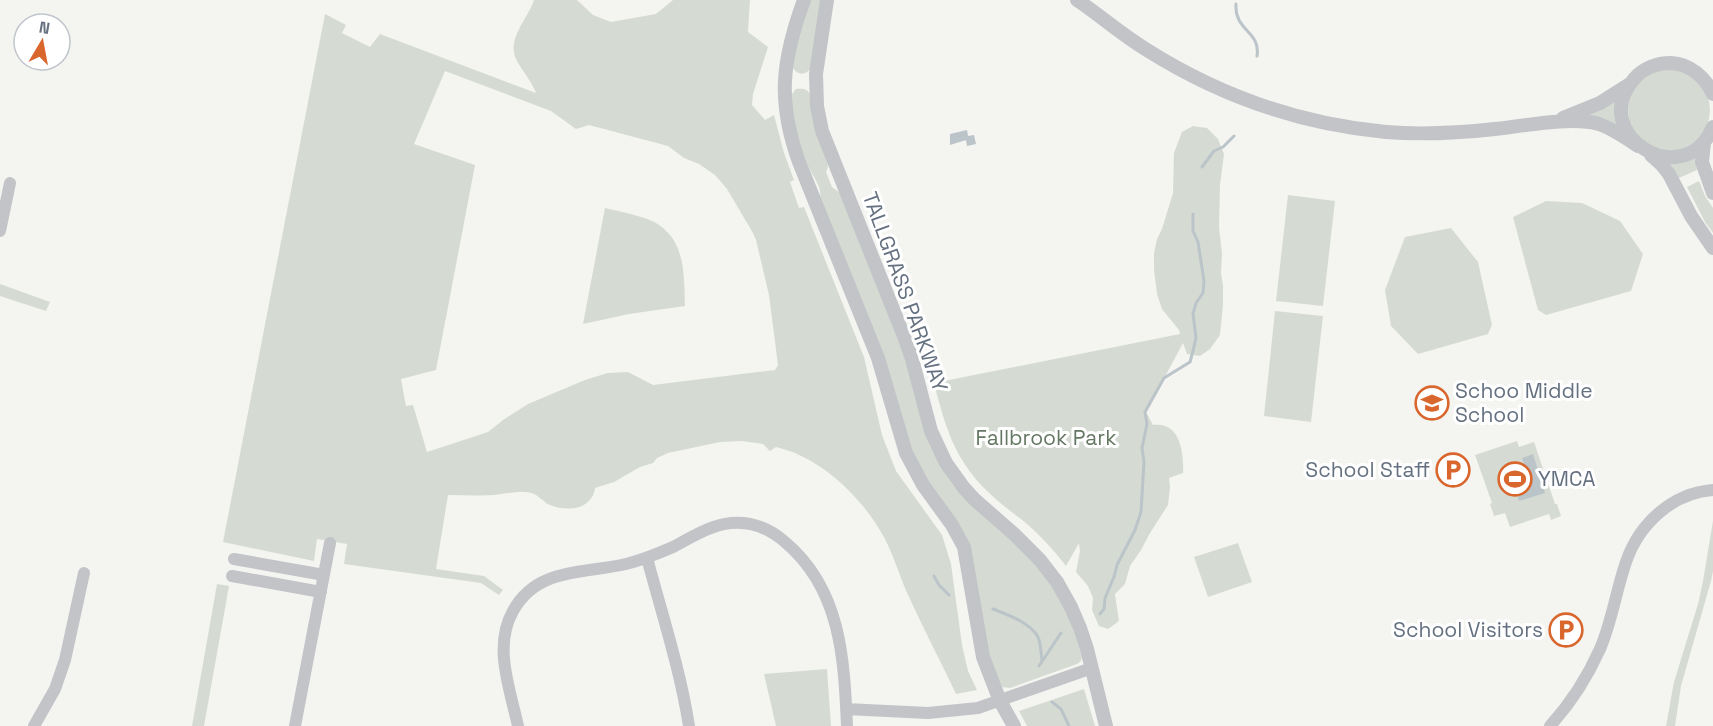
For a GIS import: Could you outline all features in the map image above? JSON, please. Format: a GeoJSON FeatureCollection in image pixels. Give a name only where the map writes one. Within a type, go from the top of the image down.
{"type":"FeatureCollection","features":[{"type":"Feature","properties":{"kind":"street"},"geometry":{"type":"LineString","coordinates":[[804,0],[793,30],[786,63],[785,107],[790,135],[878,358],[906,453],[923,486],[952,525],[964,547],[981,649],[1000,701],[1014,726]]}},
{"type":"Feature","properties":{"kind":"street","name":"TALLGRASS PARKWAY"},"geometry":{"type":"LineString","coordinates":[[827,0],[816,74],[817,106],[822,131],[908,349],[931,431],[946,463],[964,489],[1028,547],[1057,582],[1080,628],[1106,726]]}},
{"type":"Feature","properties":{"kind":"street"},"geometry":{"type":"LineString","coordinates":[[1077,0],[1145,49],[1182,71],[1228,93],[1285,113],[1338,125],[1407,133],[1464,132],[1539,123],[1563,118],[1600,103],[1630,84],[1645,70],[1664,63],[1684,66],[1713,85]]}},
{"type":"Feature","properties":{"kind":"street"},"geometry":{"type":"LineString","coordinates":[[1701,76],[1708,83],[1713,94]]}},
{"type":"Feature","properties":{"kind":"street"},"geometry":{"type":"LineString","coordinates":[[1630,84],[1622,102],[1623,121],[1632,139],[1669,174],[1691,216],[1713,248]]}},
{"type":"Feature","properties":{"kind":"street"},"geometry":{"type":"LineString","coordinates":[[1539,123],[1599,124],[1643,149],[1667,157],[1677,157],[1696,149],[1709,135]]}},
{"type":"Feature","properties":{"kind":"street"},"geometry":{"type":"LineString","coordinates":[[1709,135],[1702,162],[1713,193]]}},
{"type":"Feature","properties":{"kind":"street"},"geometry":{"type":"LineString","coordinates":[[0,231],[10,183]]}},
{"type":"Feature","properties":{"kind":"street"},"geometry":{"type":"LineString","coordinates":[[1550,726],[1581,686],[1595,660],[1609,625],[1626,562],[1638,538],[1651,520],[1667,506],[1686,496],[1713,490]]}},
{"type":"Feature","properties":{"kind":"street"},"geometry":{"type":"LineString","coordinates":[[518,726],[503,645],[510,616],[525,595],[541,582],[556,575],[595,570],[647,558],[707,529],[724,524],[742,523],[752,524],[777,535],[797,552],[814,573],[830,603],[841,647],[847,726]]}},
{"type":"Feature","properties":{"kind":"street"},"geometry":{"type":"LineString","coordinates":[[295,726],[330,543]]}},
{"type":"Feature","properties":{"kind":"street"},"geometry":{"type":"LineString","coordinates":[[647,558],[674,656],[689,726]]}},
{"type":"Feature","properties":{"kind":"street"},"geometry":{"type":"LineString","coordinates":[[234,559],[324,575]]}},
{"type":"Feature","properties":{"kind":"street"},"geometry":{"type":"LineString","coordinates":[[34,726],[54,689],[65,660],[84,573]]}},
{"type":"Feature","properties":{"kind":"street"},"geometry":{"type":"LineString","coordinates":[[232,576],[321,592]]}},
{"type":"Feature","properties":{"kind":"street"},"geometry":{"type":"LineString","coordinates":[[846,709],[928,713],[978,708],[1092,668]]}},
{"type":"Feature","properties":{"kind":"green space"},"geometry":{"type":"Polygon","coordinates":[[[534,0],[577,0],[593,15],[611,22],[656,14],[673,0],[750,0],[748,32],[768,47],[753,94],[752,105],[765,120],[774,115],[794,180],[790,182],[799,208],[804,207],[864,357],[882,435],[896,471],[942,535],[951,564],[962,645],[968,671],[977,690],[956,694],[908,595],[885,539],[853,495],[825,470],[809,460],[776,447],[770,451],[763,444],[742,441],[720,442],[668,453],[614,482],[595,488],[589,501],[578,507],[564,508],[550,505],[536,495],[527,492],[448,495],[436,569],[484,576],[503,590],[499,595],[481,583],[344,564],[347,544],[317,539],[314,561],[223,542],[325,14],[346,25],[342,33],[370,47],[380,34],[536,93],[514,53],[516,37],[534,0]],[[445,71],[414,144],[475,165],[436,370],[401,379],[406,406],[413,405],[427,452],[488,432],[528,404],[608,373],[628,372],[653,385],[775,370],[778,365],[769,295],[756,240],[727,189],[715,175],[699,164],[684,158],[668,146],[589,125],[576,129],[551,111],[445,71]]]}},
{"type":"Feature","properties":{"kind":"green space"},"geometry":{"type":"Polygon","coordinates":[[[809,0],[822,0],[811,68],[800,73],[793,68],[794,48],[809,0]]]}},
{"type":"Feature","properties":{"kind":"green space"},"geometry":{"type":"Polygon","coordinates":[[[1669,69],[1685,72],[1698,81],[1707,94],[1710,110],[1707,126],[1698,139],[1685,148],[1669,151],[1653,148],[1640,139],[1631,126],[1628,110],[1631,94],[1640,81],[1653,72],[1669,69]]]}},
{"type":"Feature","properties":{"kind":"green space"},"geometry":{"type":"Polygon","coordinates":[[[796,89],[805,90],[811,96],[828,167],[826,172],[832,187],[840,193],[905,357],[927,435],[1031,557],[1057,593],[1068,613],[1082,656],[1081,661],[1077,664],[1010,688],[1002,687],[987,653],[975,581],[932,488],[914,458],[820,199],[820,189],[801,147],[793,120],[791,103],[791,96],[796,89]]]}},
{"type":"Feature","properties":{"kind":"green space"},"geometry":{"type":"Polygon","coordinates":[[[1616,101],[1618,126],[1584,116],[1616,101]]]}},
{"type":"Feature","properties":{"kind":"green space","name":"Fallbrook Park"},"geometry":{"type":"Polygon","coordinates":[[[1193,126],[1207,128],[1218,139],[1224,154],[1220,185],[1219,227],[1223,286],[1220,335],[1210,349],[1200,356],[1187,354],[1183,343],[1146,412],[1153,425],[1162,425],[1175,433],[1183,456],[1183,473],[1169,478],[1168,505],[1130,566],[1125,584],[1115,594],[1119,621],[1108,629],[1099,626],[1092,610],[1093,598],[1088,586],[1076,572],[1080,551],[1079,543],[1066,566],[1051,547],[994,498],[975,478],[952,441],[934,383],[1180,334],[1162,309],[1157,294],[1154,253],[1173,193],[1174,153],[1182,132],[1193,126]]]}},
{"type":"Feature","properties":{"kind":"green space"},"geometry":{"type":"Polygon","coordinates":[[[1695,156],[1697,170],[1679,178],[1669,164],[1683,162],[1695,156]]]}},
{"type":"Feature","properties":{"kind":"green space"},"geometry":{"type":"Polygon","coordinates":[[[1699,181],[1713,208],[1713,233],[1687,187],[1699,181]]]}},
{"type":"Feature","properties":{"kind":"green space"},"geometry":{"type":"Polygon","coordinates":[[[1288,195],[1335,201],[1323,306],[1276,301],[1288,195]]]}},
{"type":"Feature","properties":{"kind":"green space"},"geometry":{"type":"Polygon","coordinates":[[[1546,201],[1582,203],[1620,221],[1643,254],[1631,291],[1546,315],[1538,310],[1513,217],[1546,201]]]}},
{"type":"Feature","properties":{"kind":"green space"},"geometry":{"type":"Polygon","coordinates":[[[605,208],[647,219],[668,232],[679,251],[682,262],[685,306],[629,314],[583,324],[605,208]]]}},
{"type":"Feature","properties":{"kind":"green space"},"geometry":{"type":"Polygon","coordinates":[[[1451,228],[1478,262],[1492,325],[1488,334],[1418,354],[1391,326],[1385,290],[1405,237],[1451,228]]]}},
{"type":"Feature","properties":{"kind":"green space"},"geometry":{"type":"Polygon","coordinates":[[[0,284],[50,302],[46,311],[0,296],[0,284]]]}},
{"type":"Feature","properties":{"kind":"green space"},"geometry":{"type":"Polygon","coordinates":[[[1275,311],[1323,316],[1311,422],[1264,416],[1275,311]]]}},
{"type":"Feature","properties":{"kind":"green space","name":"YMCA"},"geometry":{"type":"Polygon","coordinates":[[[1517,441],[1519,447],[1534,442],[1561,516],[1551,520],[1549,514],[1510,527],[1505,513],[1494,516],[1490,504],[1492,503],[1475,455],[1517,441]]]}},
{"type":"Feature","properties":{"kind":"green space"},"geometry":{"type":"Polygon","coordinates":[[[1713,521],[1711,581],[1681,686],[1675,726],[1666,726],[1674,682],[1698,604],[1713,521]]]}},
{"type":"Feature","properties":{"kind":"green space"},"geometry":{"type":"Polygon","coordinates":[[[1238,543],[1252,582],[1208,597],[1194,557],[1238,543]]]}},
{"type":"Feature","properties":{"kind":"green space"},"geometry":{"type":"Polygon","coordinates":[[[217,584],[229,586],[204,726],[192,726],[217,584]]]}},
{"type":"Feature","properties":{"kind":"green space"},"geometry":{"type":"Polygon","coordinates":[[[827,669],[831,726],[776,726],[764,674],[827,669]]]}},
{"type":"Feature","properties":{"kind":"green space"},"geometry":{"type":"Polygon","coordinates":[[[1084,689],[1095,726],[1027,726],[1019,711],[1084,689]]]}},
{"type":"Feature","properties":{"kind":"shaded area"},"geometry":{"type":"Polygon","coordinates":[[[967,130],[968,136],[974,135],[976,144],[967,146],[966,140],[950,145],[950,134],[967,130]]]}},
{"type":"Feature","properties":{"kind":"shaded area"},"geometry":{"type":"Polygon","coordinates":[[[1533,454],[1545,493],[1519,501],[1514,486],[1503,489],[1499,475],[1525,467],[1522,458],[1533,454]]]}},
{"type":"Feature","properties":{"kind":"waterway"},"geometry":{"type":"LineString","coordinates":[[1236,4],[1239,20],[1255,41],[1257,56]]}},
{"type":"Feature","properties":{"kind":"waterway"},"geometry":{"type":"LineString","coordinates":[[1202,167],[1214,151],[1223,147],[1234,136]]}},
{"type":"Feature","properties":{"kind":"waterway"},"geometry":{"type":"LineString","coordinates":[[1100,614],[1104,609],[1105,598],[1117,565],[1135,530],[1141,512],[1144,462],[1142,448],[1147,424],[1145,412],[1164,378],[1190,362],[1193,351],[1196,338],[1193,314],[1196,303],[1203,293],[1204,281],[1198,242],[1193,231],[1193,214]]}},
{"type":"Feature","properties":{"kind":"waterway"},"geometry":{"type":"LineString","coordinates":[[934,576],[949,595]]}},
{"type":"Feature","properties":{"kind":"waterway"},"geometry":{"type":"LineString","coordinates":[[993,609],[1018,620],[1035,632],[1040,643],[1042,661]]}},
{"type":"Feature","properties":{"kind":"waterway"},"geometry":{"type":"LineString","coordinates":[[1039,666],[1061,633]]}},
{"type":"Feature","properties":{"kind":"waterway"},"geometry":{"type":"LineString","coordinates":[[1052,702],[1061,709],[1069,726]]}},
{"type":"Feature","properties":{"kind":"place","name":"Schoo Middle School"},"geometry":{"type":"Point","coordinates":[1432,403]}},
{"type":"Feature","properties":{"kind":"place","name":"School Staff"},"geometry":{"type":"Point","coordinates":[1453,470]}},
{"type":"Feature","properties":{"kind":"place","name":"YMCA"},"geometry":{"type":"Point","coordinates":[1515,479]}},
{"type":"Feature","properties":{"kind":"place","name":"School Visitors"},"geometry":{"type":"Point","coordinates":[1566,630]}}]}
